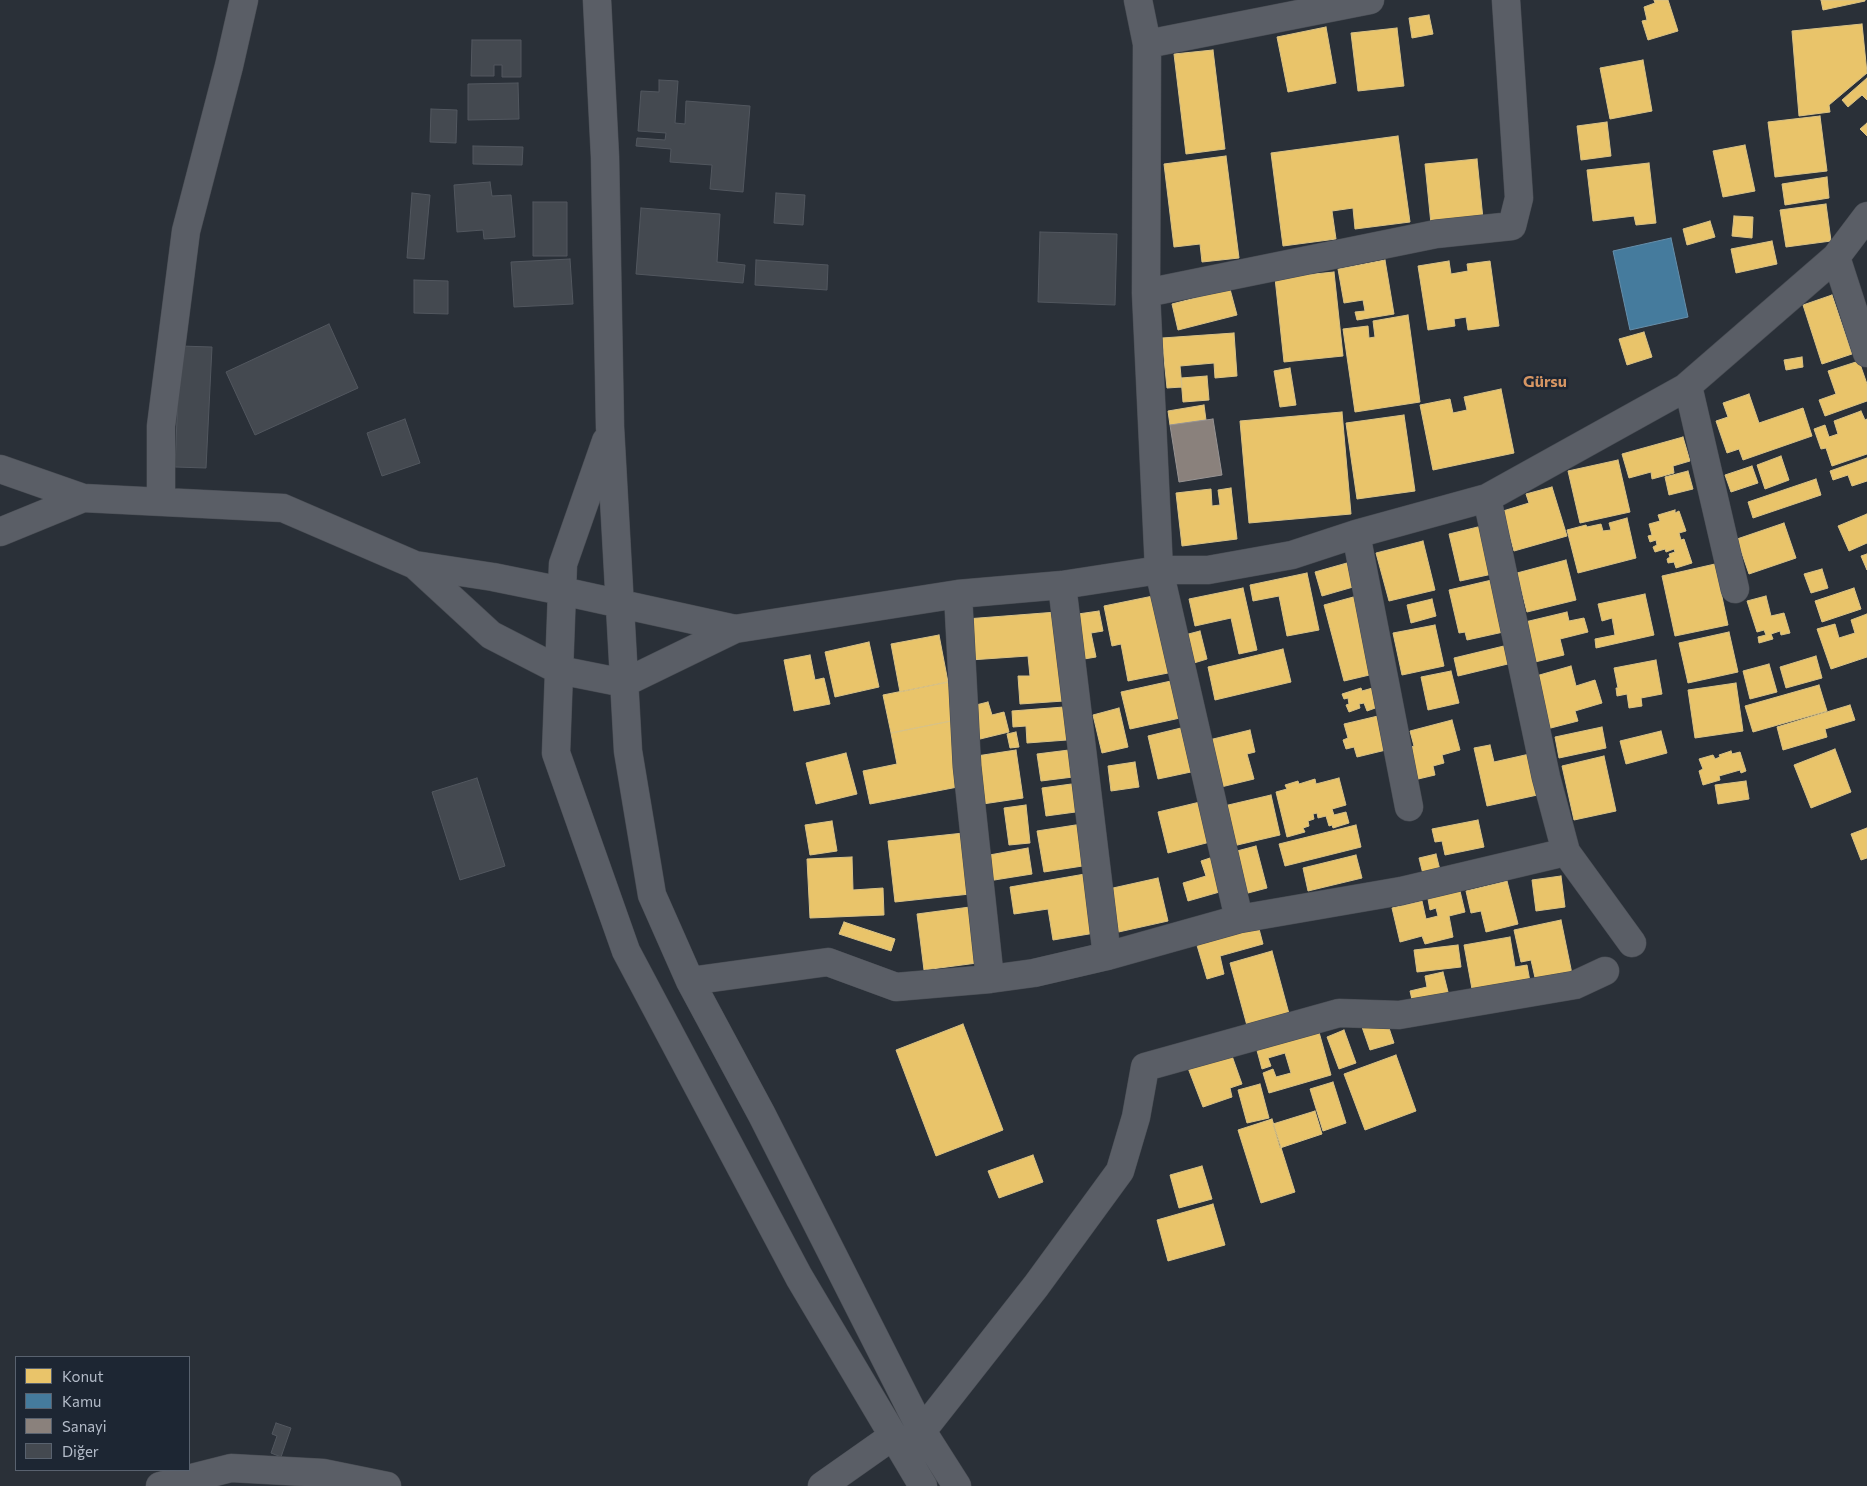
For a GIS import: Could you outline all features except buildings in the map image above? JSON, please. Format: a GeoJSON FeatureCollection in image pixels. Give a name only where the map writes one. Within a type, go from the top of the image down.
{"type":"FeatureCollection","features":[{"type":"Feature","properties":{"kind":"street"},"geometry":{"type":"LineString","coordinates":[[161,502],[162,426],[186,231],[229,66],[244,0]]}},
{"type":"Feature","properties":{"kind":"street"},"geometry":{"type":"LineString","coordinates":[[597,0],[605,157],[610,427],[628,751],[652,895],[690,982],[762,1115],[922,1431],[957,1486]]}},
{"type":"Feature","properties":{"kind":"street"},"geometry":{"type":"LineString","coordinates":[[1138,0],[1147,44],[1146,293],[1159,570],[1239,919]]}},
{"type":"Feature","properties":{"kind":"street"},"geometry":{"type":"LineString","coordinates":[[1147,44],[1370,0]]}},
{"type":"Feature","properties":{"kind":"street"},"geometry":{"type":"LineString","coordinates":[[1146,293],[1436,234],[1512,226],[1519,198],[1506,0]]}},
{"type":"Feature","properties":{"kind":"street"},"geometry":{"type":"LineString","coordinates":[[415,565],[491,635],[559,670],[624,683],[735,629],[958,594],[1062,586],[1159,570],[1208,570],[1292,555],[1356,534],[1487,498],[1688,386],[1836,258],[1867,216]]}},
{"type":"Feature","properties":{"kind":"street"},"geometry":{"type":"LineString","coordinates":[[1836,258],[1867,245]]}},
{"type":"Feature","properties":{"kind":"street"},"geometry":{"type":"LineString","coordinates":[[1836,258],[1867,353]]}},
{"type":"Feature","properties":{"kind":"street"},"geometry":{"type":"LineString","coordinates":[[1688,386],[1734,589]]}},
{"type":"Feature","properties":{"kind":"street"},"geometry":{"type":"LineString","coordinates":[[610,427],[563,564],[556,753],[626,951],[799,1277],[923,1486]]}},
{"type":"Feature","properties":{"kind":"street"},"geometry":{"type":"LineString","coordinates":[[0,469],[83,498],[283,508],[415,565],[562,591],[735,629]]}},
{"type":"Feature","properties":{"kind":"street"},"geometry":{"type":"LineString","coordinates":[[0,532],[83,498]]}},
{"type":"Feature","properties":{"kind":"street"},"geometry":{"type":"LineString","coordinates":[[1487,498],[1546,777],[1566,852],[1632,942]]}},
{"type":"Feature","properties":{"kind":"street"},"geometry":{"type":"LineString","coordinates":[[1356,534],[1409,807]]}},
{"type":"Feature","properties":{"kind":"street"},"geometry":{"type":"LineString","coordinates":[[1062,586],[1106,956]]}},
{"type":"Feature","properties":{"kind":"street"},"geometry":{"type":"LineString","coordinates":[[958,594],[967,766],[990,979]]}},
{"type":"Feature","properties":{"kind":"street"},"geometry":{"type":"LineString","coordinates":[[690,982],[828,962],[896,987],[990,979],[1034,973],[1106,956],[1239,919],[1401,891],[1566,852]]}},
{"type":"Feature","properties":{"kind":"street"},"geometry":{"type":"LineString","coordinates":[[922,1431],[1036,1286],[1120,1171],[1136,1117],[1145,1067],[1339,1014],[1399,1015],[1575,985],[1605,971]]}},
{"type":"Feature","properties":{"kind":"street"},"geometry":{"type":"LineString","coordinates":[[822,1486],[893,1436]]}},
{"type":"Feature","properties":{"kind":"street"},"geometry":{"type":"LineString","coordinates":[[160,1486],[231,1468],[323,1473],[387,1486]]}},
{"type":"Feature","properties":{"kind":"district","name":"Gürsu"},"geometry":{"type":"Point","coordinates":[1545,382]}}]}
